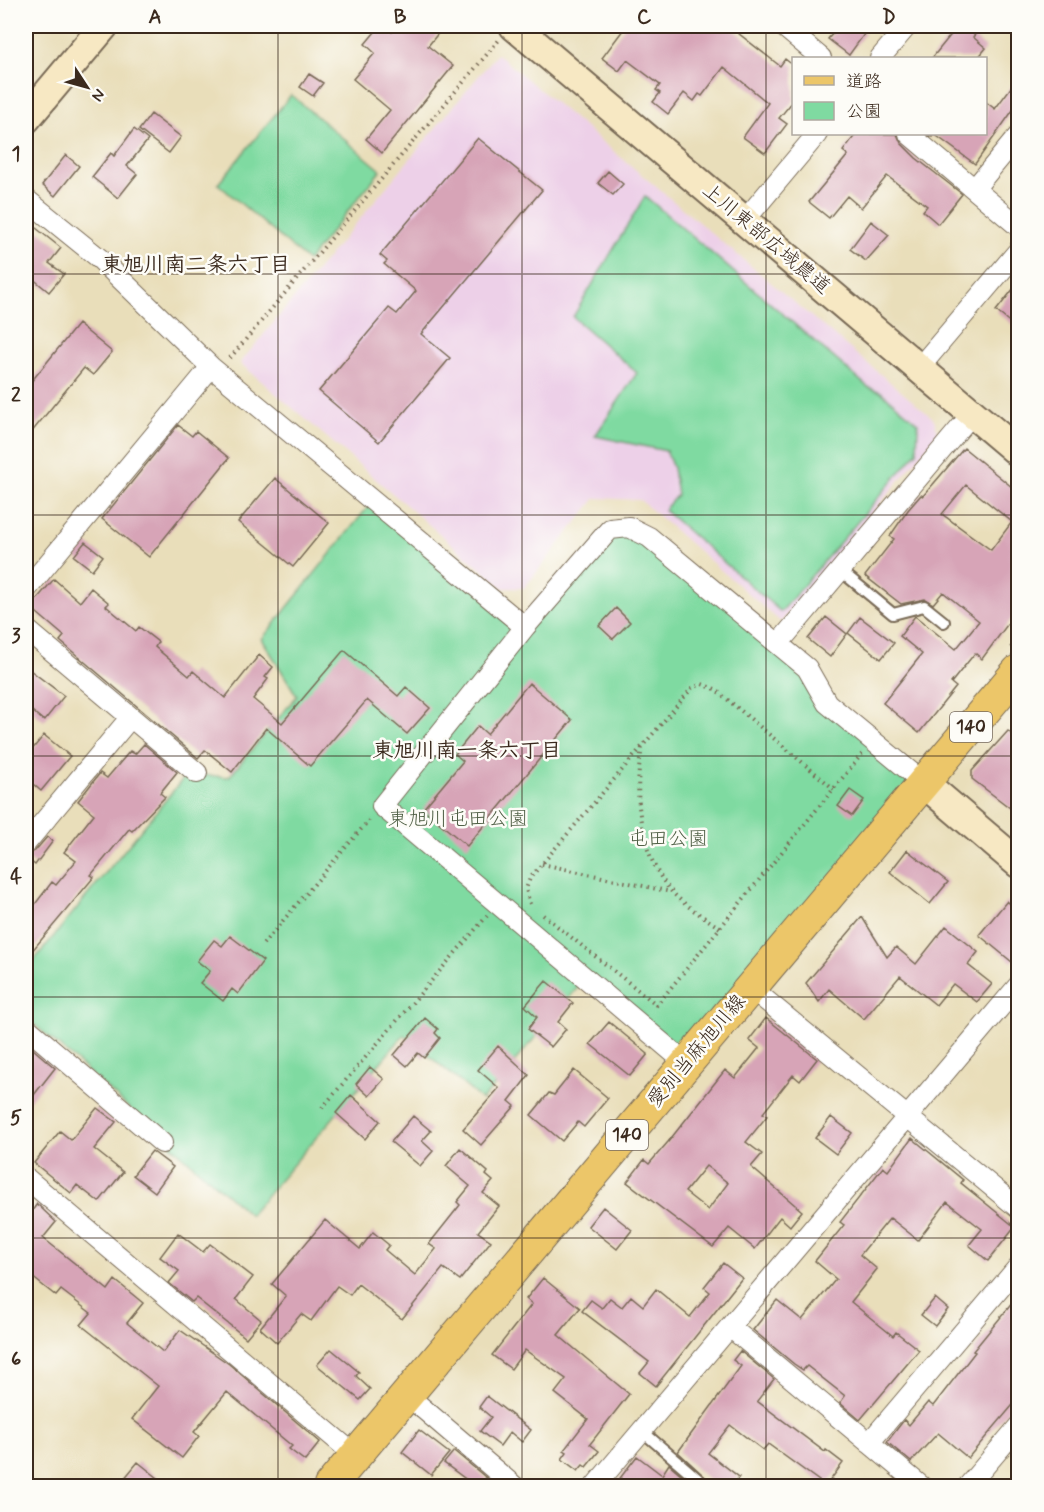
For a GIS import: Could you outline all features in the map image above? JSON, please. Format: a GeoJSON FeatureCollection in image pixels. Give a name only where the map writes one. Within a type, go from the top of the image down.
{"type":"FeatureCollection","features":[{"type":"Feature","properties":{"kind":"main road","name":"愛別当麻旭川線"},"geometry":{"type":"LineString","coordinates":[[330,1486],[1018,671]]}},
{"type":"Feature","properties":{"kind":"street"},"geometry":{"type":"LineString","coordinates":[[26,119],[104,26]]}},
{"type":"Feature","properties":{"kind":"street"},"geometry":{"type":"LineString","coordinates":[[783,26],[820,57]]}},
{"type":"Feature","properties":{"kind":"street"},"geometry":{"type":"LineString","coordinates":[[881,57],[908,26]]}},
{"type":"Feature","properties":{"kind":"street","name":"上川東部広域農道"},"geometry":{"type":"LineString","coordinates":[[509,30],[745,220],[1018,452]]}},
{"type":"Feature","properties":{"kind":"street"},"geometry":{"type":"LineString","coordinates":[[745,220],[816,135]]}},
{"type":"Feature","properties":{"kind":"street"},"geometry":{"type":"LineString","coordinates":[[910,135],[1018,226]]}},
{"type":"Feature","properties":{"kind":"street"},"geometry":{"type":"LineString","coordinates":[[975,188],[1018,136]]}},
{"type":"Feature","properties":{"kind":"street"},"geometry":{"type":"LineString","coordinates":[[26,199],[99,258],[211,367],[525,627]]}},
{"type":"Feature","properties":{"kind":"street"},"geometry":{"type":"LineString","coordinates":[[919,368],[1018,251]]}},
{"type":"Feature","properties":{"kind":"street"},"geometry":{"type":"LineString","coordinates":[[26,590],[211,367]]}},
{"type":"Feature","properties":{"kind":"street"},"geometry":{"type":"LineString","coordinates":[[780,643],[972,414]]}},
{"type":"Feature","properties":{"kind":"street"},"geometry":{"type":"LineString","coordinates":[[687,1064],[382,806],[525,627],[610,529],[629,527],[649,537],[780,643],[807,668],[826,704],[1018,863]]}},
{"type":"Feature","properties":{"kind":"street"},"geometry":{"type":"LineString","coordinates":[[26,629],[197,773]]}},
{"type":"Feature","properties":{"kind":"street"},"geometry":{"type":"LineString","coordinates":[[26,843],[130,718]]}},
{"type":"Feature","properties":{"kind":"street"},"geometry":{"type":"LineString","coordinates":[[595,1486],[1018,986]]}},
{"type":"Feature","properties":{"kind":"street"},"geometry":{"type":"LineString","coordinates":[[751,988],[1018,1208]]}},
{"type":"Feature","properties":{"kind":"street"},"geometry":{"type":"LineString","coordinates":[[26,1027],[162,1143]]}},
{"type":"Feature","properties":{"kind":"street"},"geometry":{"type":"LineString","coordinates":[[26,1178],[356,1456]]}},
{"type":"Feature","properties":{"kind":"street"},"geometry":{"type":"LineString","coordinates":[[869,1443],[1018,1267]]}},
{"type":"Feature","properties":{"kind":"street"},"geometry":{"type":"LineString","coordinates":[[730,1327],[921,1486]]}},
{"type":"Feature","properties":{"kind":"street"},"geometry":{"type":"LineString","coordinates":[[407,1395],[514,1486]]}},
{"type":"Feature","properties":{"kind":"street"},"geometry":{"type":"LineString","coordinates":[[968,1486],[1018,1427]]}},
{"type":"Feature","properties":{"kind":"lane"},"geometry":{"type":"LineString","coordinates":[[841,571],[893,614],[924,606],[944,622]]}},
{"type":"Feature","properties":{"kind":"lane"},"geometry":{"type":"LineString","coordinates":[[642,1431],[706,1486]]}},
{"type":"Feature","properties":{"kind":"path"},"geometry":{"type":"LineString","coordinates":[[230,358],[509,30]]}},
{"type":"Feature","properties":{"kind":"path"},"geometry":{"type":"LineString","coordinates":[[657,1005],[528,902],[526,889],[530,878],[692,688],[702,684],[715,689],[834,789]]}},
{"type":"Feature","properties":{"kind":"path"},"geometry":{"type":"LineString","coordinates":[[640,1025],[872,743]]}},
{"type":"Feature","properties":{"kind":"path"},"geometry":{"type":"LineString","coordinates":[[642,747],[637,780],[639,821],[658,871],[672,892],[720,928]]}},
{"type":"Feature","properties":{"kind":"path"},"geometry":{"type":"LineString","coordinates":[[263,944],[382,806]]}},
{"type":"Feature","properties":{"kind":"path"},"geometry":{"type":"LineString","coordinates":[[542,864],[672,892]]}},
{"type":"Feature","properties":{"kind":"path"},"geometry":{"type":"LineString","coordinates":[[322,1108],[497,904]]}},
{"type":"Feature","properties":{"kind":"shaded area"},"geometry":{"type":"Polygon","coordinates":[[[497,54],[934,419],[938,434],[781,622],[640,500],[596,498],[524,588],[503,588],[240,363],[497,54]]]}},
{"type":"Feature","properties":{"kind":"green space"},"geometry":{"type":"Polygon","coordinates":[[[291,95],[381,170],[308,261],[218,184],[291,95]]]}},
{"type":"Feature","properties":{"kind":"green space"},"geometry":{"type":"Polygon","coordinates":[[[645,196],[868,387],[881,392],[918,423],[917,452],[781,612],[664,510],[677,495],[673,468],[666,451],[595,436],[637,373],[573,317],[645,196]]]}},
{"type":"Feature","properties":{"kind":"green space","name":"東旭川屯田公園"},"geometry":{"type":"Polygon","coordinates":[[[372,502],[525,627],[610,529],[629,527],[807,668],[827,703],[924,783],[687,1064],[585,979],[482,1100],[404,1035],[250,1215],[26,1017],[26,970],[187,774],[229,777],[297,696],[262,639],[372,502]]]}},
{"type":"Feature","properties":{"kind":"building"},"geometry":{"type":"Polygon","coordinates":[[[380,26],[385,26],[392,32],[397,26],[444,26],[428,46],[453,66],[382,153],[366,139],[390,110],[353,79],[375,53],[365,44],[380,26]]]}},
{"type":"Feature","properties":{"kind":"building"},"geometry":{"type":"Polygon","coordinates":[[[626,26],[729,26],[780,66],[785,59],[792,64],[792,102],[779,118],[787,124],[765,153],[743,137],[768,103],[724,67],[702,96],[699,94],[694,101],[684,93],[668,114],[653,102],[660,93],[656,90],[660,85],[627,60],[619,71],[602,58],[626,26]]]}},
{"type":"Feature","properties":{"kind":"building"},"geometry":{"type":"Polygon","coordinates":[[[839,26],[856,26],[865,33],[849,55],[828,39],[839,26]]]}},
{"type":"Feature","properties":{"kind":"building"},"geometry":{"type":"Polygon","coordinates":[[[958,26],[982,26],[973,37],[986,48],[979,57],[933,57],[958,26]]]}},
{"type":"Feature","properties":{"kind":"building"},"geometry":{"type":"Polygon","coordinates":[[[309,74],[323,83],[313,96],[300,87],[309,74]]]}},
{"type":"Feature","properties":{"kind":"building"},"geometry":{"type":"Polygon","coordinates":[[[1018,78],[1018,103],[975,164],[935,135],[987,135],[987,103],[995,109],[1018,78]]]}},
{"type":"Feature","properties":{"kind":"building"},"geometry":{"type":"Polygon","coordinates":[[[151,114],[181,137],[169,153],[139,130],[151,114]]]}},
{"type":"Feature","properties":{"kind":"building"},"geometry":{"type":"Polygon","coordinates":[[[134,129],[148,140],[127,166],[137,174],[118,198],[92,177],[111,153],[114,156],[134,129]]]}},
{"type":"Feature","properties":{"kind":"building"},"geometry":{"type":"Polygon","coordinates":[[[855,135],[897,135],[901,143],[916,158],[962,194],[938,224],[923,211],[927,206],[887,176],[861,208],[847,196],[829,218],[809,202],[848,155],[843,151],[855,135]]]}},
{"type":"Feature","properties":{"kind":"building"},"geometry":{"type":"Polygon","coordinates":[[[478,138],[542,190],[421,334],[450,358],[379,442],[319,391],[389,308],[397,314],[416,291],[384,264],[387,261],[380,255],[478,138]]]}},
{"type":"Feature","properties":{"kind":"building"},"geometry":{"type":"Polygon","coordinates":[[[66,155],[79,166],[55,196],[42,185],[66,155]]]}},
{"type":"Feature","properties":{"kind":"building"},"geometry":{"type":"Polygon","coordinates":[[[608,171],[623,184],[613,195],[598,183],[608,171]]]}},
{"type":"Feature","properties":{"kind":"building"},"geometry":{"type":"Polygon","coordinates":[[[26,220],[61,248],[49,263],[64,274],[49,292],[26,273],[26,220]]]}},
{"type":"Feature","properties":{"kind":"building"},"geometry":{"type":"Polygon","coordinates":[[[871,221],[889,235],[866,261],[850,249],[871,221]]]}},
{"type":"Feature","properties":{"kind":"building"},"geometry":{"type":"Polygon","coordinates":[[[1018,283],[1018,329],[996,311],[1018,283]]]}},
{"type":"Feature","properties":{"kind":"building"},"geometry":{"type":"Polygon","coordinates":[[[78,324],[112,352],[93,375],[84,368],[26,439],[26,388],[78,324]]]}},
{"type":"Feature","properties":{"kind":"building"},"geometry":{"type":"Polygon","coordinates":[[[178,425],[192,436],[196,431],[229,458],[149,557],[102,519],[178,425]]]}},
{"type":"Feature","properties":{"kind":"building"},"geometry":{"type":"Polygon","coordinates":[[[964,448],[1018,492],[1018,610],[982,659],[975,653],[951,683],[956,687],[919,733],[883,703],[922,654],[900,636],[915,616],[956,649],[979,621],[943,592],[933,604],[925,599],[901,604],[865,576],[894,539],[890,536],[908,510],[921,495],[923,496],[964,448]],[[966,485],[942,514],[991,550],[1012,522],[966,485]]]}},
{"type":"Feature","properties":{"kind":"building"},"geometry":{"type":"Polygon","coordinates":[[[275,478],[329,523],[293,567],[238,522],[275,478]]]}},
{"type":"Feature","properties":{"kind":"building"},"geometry":{"type":"Polygon","coordinates":[[[85,542],[103,556],[92,570],[74,556],[85,542]]]}},
{"type":"Feature","properties":{"kind":"building"},"geometry":{"type":"Polygon","coordinates":[[[54,579],[80,602],[91,588],[109,603],[106,606],[136,631],[139,627],[158,642],[155,647],[189,676],[193,671],[225,698],[259,655],[273,667],[265,677],[268,679],[253,699],[282,723],[344,650],[398,696],[406,687],[430,708],[407,734],[367,700],[310,766],[266,728],[232,772],[205,750],[198,758],[60,641],[64,636],[30,607],[54,579]]]}},
{"type":"Feature","properties":{"kind":"building"},"geometry":{"type":"Polygon","coordinates":[[[616,608],[630,622],[613,639],[599,626],[616,608]]]}},
{"type":"Feature","properties":{"kind":"building"},"geometry":{"type":"Polygon","coordinates":[[[826,617],[847,634],[830,657],[808,639],[826,617]]]}},
{"type":"Feature","properties":{"kind":"building"},"geometry":{"type":"Polygon","coordinates":[[[860,617],[894,643],[881,659],[848,633],[860,617]]]}},
{"type":"Feature","properties":{"kind":"building"},"geometry":{"type":"Polygon","coordinates":[[[26,667],[64,696],[44,721],[26,706],[26,667]]]}},
{"type":"Feature","properties":{"kind":"building"},"geometry":{"type":"Polygon","coordinates":[[[529,683],[572,720],[467,846],[423,809],[463,761],[455,754],[478,726],[487,734],[529,683]]]}},
{"type":"Feature","properties":{"kind":"building"},"geometry":{"type":"Polygon","coordinates":[[[1008,731],[1018,739],[1018,814],[972,779],[972,771],[1008,731]]]}},
{"type":"Feature","properties":{"kind":"building"},"geometry":{"type":"Polygon","coordinates":[[[44,735],[70,756],[41,791],[26,778],[26,757],[44,735]]]}},
{"type":"Feature","properties":{"kind":"building"},"geometry":{"type":"Polygon","coordinates":[[[144,744],[177,772],[160,793],[165,797],[132,831],[129,829],[91,875],[94,877],[26,958],[26,916],[52,882],[56,885],[76,861],[64,852],[94,814],[78,801],[100,773],[107,778],[130,751],[135,754],[144,744]]]}},
{"type":"Feature","properties":{"kind":"building"},"geometry":{"type":"Polygon","coordinates":[[[850,790],[864,800],[852,816],[838,806],[850,790]]]}},
{"type":"Feature","properties":{"kind":"building"},"geometry":{"type":"Polygon","coordinates":[[[47,837],[53,841],[35,865],[26,858],[26,855],[35,851],[47,837]]]}},
{"type":"Feature","properties":{"kind":"building"},"geometry":{"type":"Polygon","coordinates":[[[907,850],[948,882],[930,904],[890,872],[907,850]]]}},
{"type":"Feature","properties":{"kind":"building"},"geometry":{"type":"Polygon","coordinates":[[[1007,901],[1018,911],[1018,955],[1012,962],[979,935],[1007,901]]]}},
{"type":"Feature","properties":{"kind":"building"},"geometry":{"type":"Polygon","coordinates":[[[862,917],[887,957],[896,947],[916,964],[946,926],[978,952],[968,965],[992,984],[977,1002],[953,984],[936,1005],[900,976],[864,1019],[829,989],[819,1002],[806,983],[862,917]]]}},
{"type":"Feature","properties":{"kind":"building"},"geometry":{"type":"Polygon","coordinates":[[[230,936],[263,961],[238,994],[232,989],[223,1001],[200,983],[210,971],[197,961],[214,940],[222,946],[230,936]]]}},
{"type":"Feature","properties":{"kind":"building"},"geometry":{"type":"Polygon","coordinates":[[[546,981],[573,1003],[558,1022],[566,1029],[551,1047],[528,1029],[537,1017],[525,1006],[546,981]]]}},
{"type":"Feature","properties":{"kind":"building"},"geometry":{"type":"Polygon","coordinates":[[[425,1018],[438,1029],[435,1033],[440,1038],[424,1058],[418,1053],[407,1066],[394,1055],[425,1018]]]}},
{"type":"Feature","properties":{"kind":"building"},"geometry":{"type":"Polygon","coordinates":[[[766,1018],[817,1059],[800,1081],[793,1075],[763,1113],[767,1116],[746,1142],[762,1154],[751,1167],[802,1211],[790,1226],[780,1217],[755,1249],[729,1228],[713,1247],[627,1182],[644,1160],[649,1164],[725,1070],[735,1078],[759,1048],[749,1040],[766,1018]],[[706,1166],[685,1192],[708,1210],[728,1183],[706,1166]]]}},
{"type":"Feature","properties":{"kind":"building"},"geometry":{"type":"Polygon","coordinates":[[[609,1022],[648,1054],[630,1076],[590,1044],[609,1022]]]}},
{"type":"Feature","properties":{"kind":"building"},"geometry":{"type":"Polygon","coordinates":[[[26,1043],[55,1068],[26,1105],[26,1043]]]}},
{"type":"Feature","properties":{"kind":"building"},"geometry":{"type":"Polygon","coordinates":[[[498,1046],[529,1075],[509,1101],[515,1106],[481,1145],[463,1129],[499,1088],[478,1070],[498,1046]]]}},
{"type":"Feature","properties":{"kind":"building"},"geometry":{"type":"Polygon","coordinates":[[[370,1067],[384,1079],[369,1096],[356,1084],[370,1067]]]}},
{"type":"Feature","properties":{"kind":"building"},"geometry":{"type":"Polygon","coordinates":[[[574,1070],[608,1098],[584,1127],[578,1122],[562,1141],[531,1115],[549,1093],[554,1095],[574,1070]]]}},
{"type":"Feature","properties":{"kind":"building"},"geometry":{"type":"Polygon","coordinates":[[[351,1095],[380,1121],[365,1139],[336,1113],[351,1095]]]}},
{"type":"Feature","properties":{"kind":"building"},"geometry":{"type":"Polygon","coordinates":[[[97,1108],[116,1122],[94,1149],[123,1172],[99,1202],[77,1185],[71,1193],[34,1163],[60,1131],[71,1140],[97,1108]]]}},
{"type":"Feature","properties":{"kind":"building"},"geometry":{"type":"Polygon","coordinates":[[[413,1116],[431,1131],[422,1141],[433,1151],[420,1166],[391,1142],[413,1116]]]}},
{"type":"Feature","properties":{"kind":"building"},"geometry":{"type":"Polygon","coordinates":[[[831,1117],[852,1133],[836,1154],[815,1138],[831,1117]]]}},
{"type":"Feature","properties":{"kind":"building"},"geometry":{"type":"Polygon","coordinates":[[[912,1138],[963,1180],[961,1183],[1015,1227],[988,1261],[969,1245],[982,1229],[947,1202],[918,1240],[890,1218],[860,1255],[877,1269],[851,1302],[893,1336],[896,1332],[919,1350],[860,1420],[840,1403],[845,1396],[807,1366],[803,1370],[794,1364],[753,1330],[777,1300],[802,1320],[836,1279],[815,1261],[844,1225],[840,1222],[883,1167],[888,1171],[912,1138]]]}},
{"type":"Feature","properties":{"kind":"building"},"geometry":{"type":"Polygon","coordinates":[[[460,1148],[488,1172],[486,1175],[493,1181],[483,1193],[499,1206],[478,1232],[491,1241],[460,1280],[443,1268],[402,1319],[358,1284],[350,1295],[337,1286],[311,1321],[301,1314],[277,1343],[260,1328],[286,1296],[272,1284],[325,1220],[360,1249],[373,1232],[389,1245],[385,1250],[415,1275],[436,1249],[429,1244],[460,1205],[457,1202],[470,1186],[446,1166],[460,1148]]]}},
{"type":"Feature","properties":{"kind":"building"},"geometry":{"type":"Polygon","coordinates":[[[152,1151],[173,1167],[155,1192],[133,1175],[152,1151]]]}},
{"type":"Feature","properties":{"kind":"building"},"geometry":{"type":"Polygon","coordinates":[[[37,1204],[56,1222],[43,1238],[108,1290],[115,1280],[143,1303],[127,1323],[163,1352],[180,1330],[229,1364],[320,1442],[305,1461],[289,1449],[292,1446],[227,1392],[194,1432],[199,1436],[182,1458],[132,1419],[158,1386],[81,1325],[91,1313],[61,1290],[56,1296],[26,1272],[26,1219],[37,1204]]]}},
{"type":"Feature","properties":{"kind":"building"},"geometry":{"type":"Polygon","coordinates":[[[603,1207],[632,1230],[617,1249],[588,1226],[603,1207]]]}},
{"type":"Feature","properties":{"kind":"building"},"geometry":{"type":"Polygon","coordinates":[[[178,1233],[203,1252],[210,1244],[253,1277],[236,1299],[261,1320],[246,1338],[196,1298],[192,1302],[169,1283],[179,1271],[160,1257],[178,1233]]]}},
{"type":"Feature","properties":{"kind":"building"},"geometry":{"type":"Polygon","coordinates":[[[723,1263],[742,1278],[656,1386],[640,1373],[649,1362],[582,1311],[591,1300],[602,1308],[610,1298],[622,1307],[631,1296],[643,1306],[656,1289],[690,1317],[710,1292],[704,1287],[723,1263]]]}},
{"type":"Feature","properties":{"kind":"building"},"geometry":{"type":"Polygon","coordinates":[[[543,1278],[580,1308],[558,1335],[629,1394],[590,1444],[599,1451],[586,1467],[583,1465],[578,1471],[562,1459],[567,1452],[564,1450],[588,1419],[555,1393],[566,1379],[525,1350],[511,1369],[492,1355],[532,1304],[526,1299],[543,1278]]]}},
{"type":"Feature","properties":{"kind":"building"},"geometry":{"type":"Polygon","coordinates":[[[1018,1296],[1018,1399],[968,1458],[938,1433],[911,1462],[887,1442],[904,1420],[909,1425],[928,1402],[933,1406],[975,1352],[973,1351],[1018,1296]]]}},
{"type":"Feature","properties":{"kind":"building"},"geometry":{"type":"Polygon","coordinates":[[[935,1298],[948,1309],[935,1326],[921,1315],[935,1298]]]}},
{"type":"Feature","properties":{"kind":"building"},"geometry":{"type":"Polygon","coordinates":[[[331,1349],[359,1372],[356,1376],[370,1389],[360,1400],[317,1365],[331,1349]]]}},
{"type":"Feature","properties":{"kind":"building"},"geometry":{"type":"Polygon","coordinates":[[[740,1351],[774,1379],[757,1401],[843,1463],[826,1486],[768,1444],[763,1450],[730,1425],[708,1453],[739,1477],[732,1486],[715,1486],[678,1452],[741,1366],[733,1360],[740,1351]]]}},
{"type":"Feature","properties":{"kind":"building"},"geometry":{"type":"Polygon","coordinates":[[[487,1396],[531,1430],[522,1442],[510,1432],[500,1446],[480,1431],[491,1417],[479,1407],[487,1396]]]}},
{"type":"Feature","properties":{"kind":"building"},"geometry":{"type":"Polygon","coordinates":[[[419,1430],[449,1453],[431,1475],[402,1452],[419,1430]]]}},
{"type":"Feature","properties":{"kind":"building"},"geometry":{"type":"Polygon","coordinates":[[[454,1451],[496,1486],[475,1486],[444,1463],[454,1451]]]}},
{"type":"Feature","properties":{"kind":"building"},"geometry":{"type":"Polygon","coordinates":[[[637,1456],[662,1475],[669,1464],[683,1476],[676,1485],[678,1486],[614,1486],[637,1456]]]}},
{"type":"Feature","properties":{"kind":"building"},"geometry":{"type":"Polygon","coordinates":[[[138,1462],[168,1486],[118,1486],[138,1462]]]}},
{"type":"Feature","properties":{"kind":"district","name":"東旭川南二条六丁目"},"geometry":{"type":"Point","coordinates":[196,265]}},
{"type":"Feature","properties":{"kind":"district","name":"東旭川南一条六丁目"},"geometry":{"type":"Point","coordinates":[467,751]}},
{"type":"Feature","properties":{"kind":"park label","name":"屯田公園"},"geometry":{"type":"Point","coordinates":[668,839]}}]}
